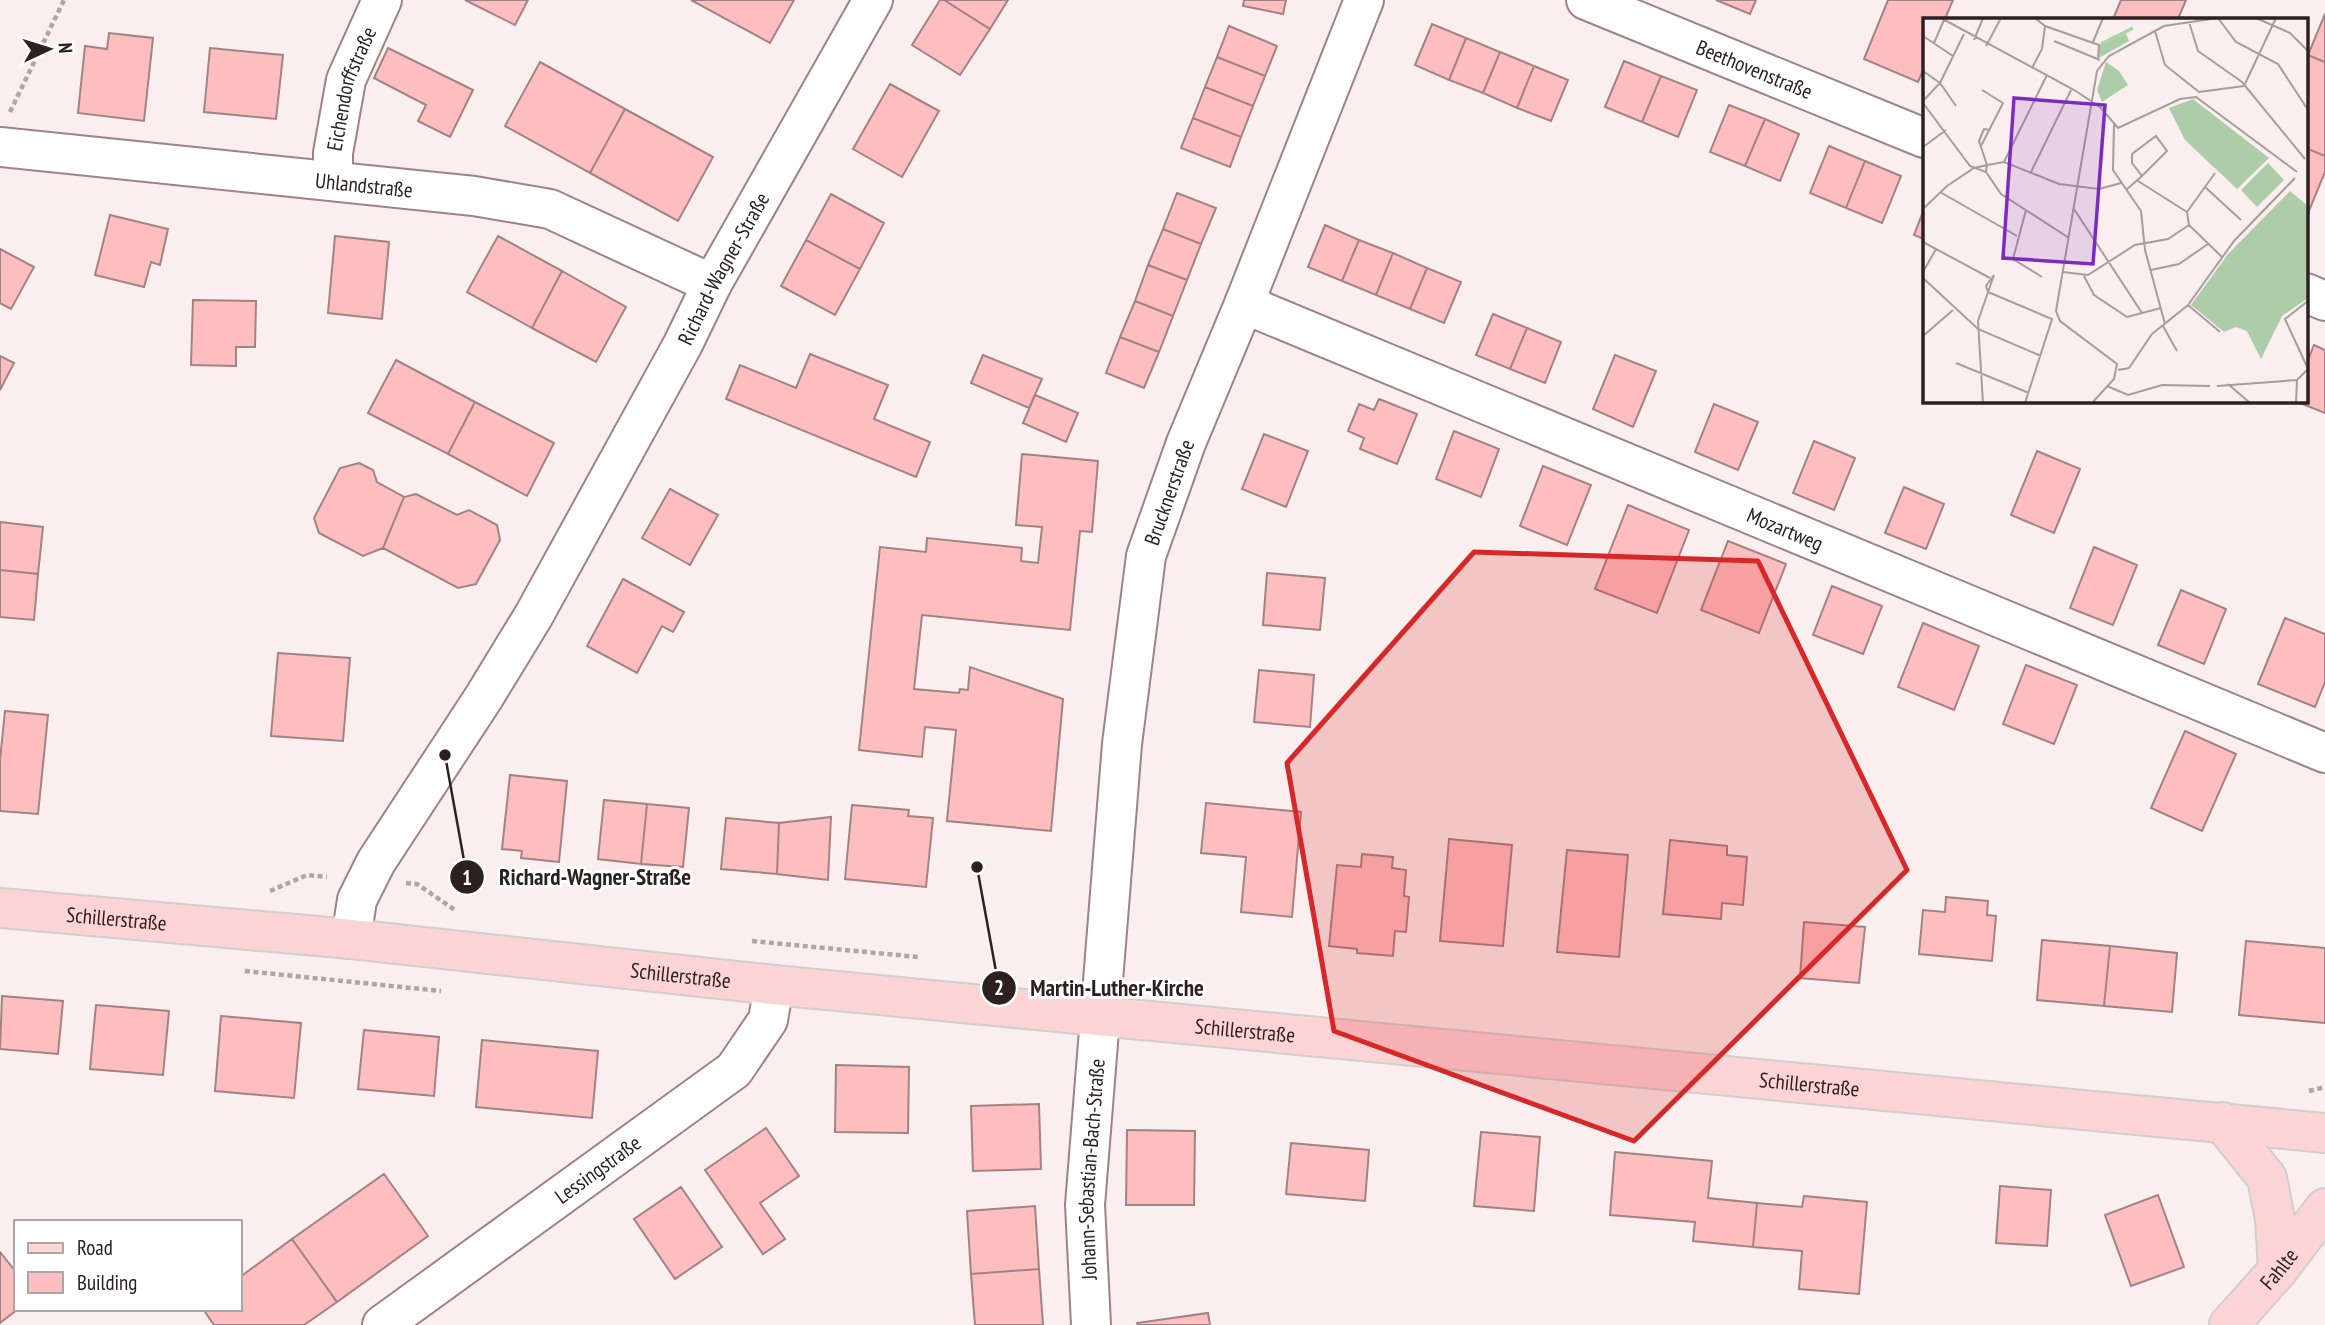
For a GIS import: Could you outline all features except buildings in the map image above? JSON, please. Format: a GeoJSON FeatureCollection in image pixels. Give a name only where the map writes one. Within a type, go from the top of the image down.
{"type":"FeatureCollection","features":[{"type":"Feature","properties":{"kind":"main road","name":"Schillerstraße"},"geometry":{"type":"LineString","coordinates":[[0,908],[351,939],[774,985],[2325,1133]]}},
{"type":"Feature","properties":{"kind":"main road"},"geometry":{"type":"LineString","coordinates":[[2222,1122],[2267,1178],[2275,1219],[2278,1270],[2325,1242]]}},
{"type":"Feature","properties":{"kind":"main road","name":"Fahlte"},"geometry":{"type":"LineString","coordinates":[[2229,1325],[2278,1270],[2325,1208]]}},
{"type":"Feature","properties":{"kind":"street","name":"Eichendorffstraße"},"geometry":{"type":"LineString","coordinates":[[333,180],[333,153],[346,80],[382,0]]}},
{"type":"Feature","properties":{"kind":"street","name":"Richard-Wagner-Straße"},"geometry":{"type":"LineString","coordinates":[[351,939],[357,900],[366,880],[534,615],[683,344],[712,285],[873,0]]}},
{"type":"Feature","properties":{"kind":"street","name":"Brucknerstraße"},"geometry":{"type":"LineString","coordinates":[[1099,1014],[1122,744],[1146,556],[1186,443],[1364,0]]}},
{"type":"Feature","properties":{"kind":"street","name":"Beethovenstraße"},"geometry":{"type":"LineString","coordinates":[[1586,0],[1923,138]]}},
{"type":"Feature","properties":{"kind":"street","name":"Uhlandstraße"},"geometry":{"type":"LineString","coordinates":[[3,133],[333,180],[474,196],[550,209],[712,285]]}},
{"type":"Feature","properties":{"kind":"street"},"geometry":{"type":"LineString","coordinates":[[2308,294],[2325,301]]}},
{"type":"Feature","properties":{"kind":"street","name":"Mozartweg"},"geometry":{"type":"LineString","coordinates":[[1244,304],[2325,753]]}},
{"type":"Feature","properties":{"kind":"street","name":"Lessingstraße"},"geometry":{"type":"LineString","coordinates":[[382,1325],[734,1070],[768,1020],[774,985]]}},
{"type":"Feature","properties":{"kind":"street","name":"Johann-Sebastian-Bach-Straße"},"geometry":{"type":"LineString","coordinates":[[1091,1325],[1084,1205],[1099,1014]]}},
{"type":"Feature","properties":{"kind":"path"},"geometry":{"type":"LineString","coordinates":[[3,133],[64,0]]}},
{"type":"Feature","properties":{"kind":"path"},"geometry":{"type":"LineString","coordinates":[[267,893],[307,875],[418,884],[461,914]]}},
{"type":"Feature","properties":{"kind":"path"},"geometry":{"type":"LineString","coordinates":[[751,941],[931,958]]}},
{"type":"Feature","properties":{"kind":"path"},"geometry":{"type":"LineString","coordinates":[[2303,1093],[2325,1087]]}},
{"type":"Feature","properties":{"kind":"highlighted area"},"geometry":{"type":"Polygon","coordinates":[[[1474,552],[1758,561],[1907,870],[1634,1141],[1334,1031],[1287,763],[1474,552]]]}},
{"type":"Feature","properties":{"kind":"place","name":"Richard-Wagner-Straße"},"geometry":{"type":"Point","coordinates":[445,755]}},
{"type":"Feature","properties":{"kind":"place","name":"Martin-Luther-Kirche"},"geometry":{"type":"Point","coordinates":[977,867]}}]}
